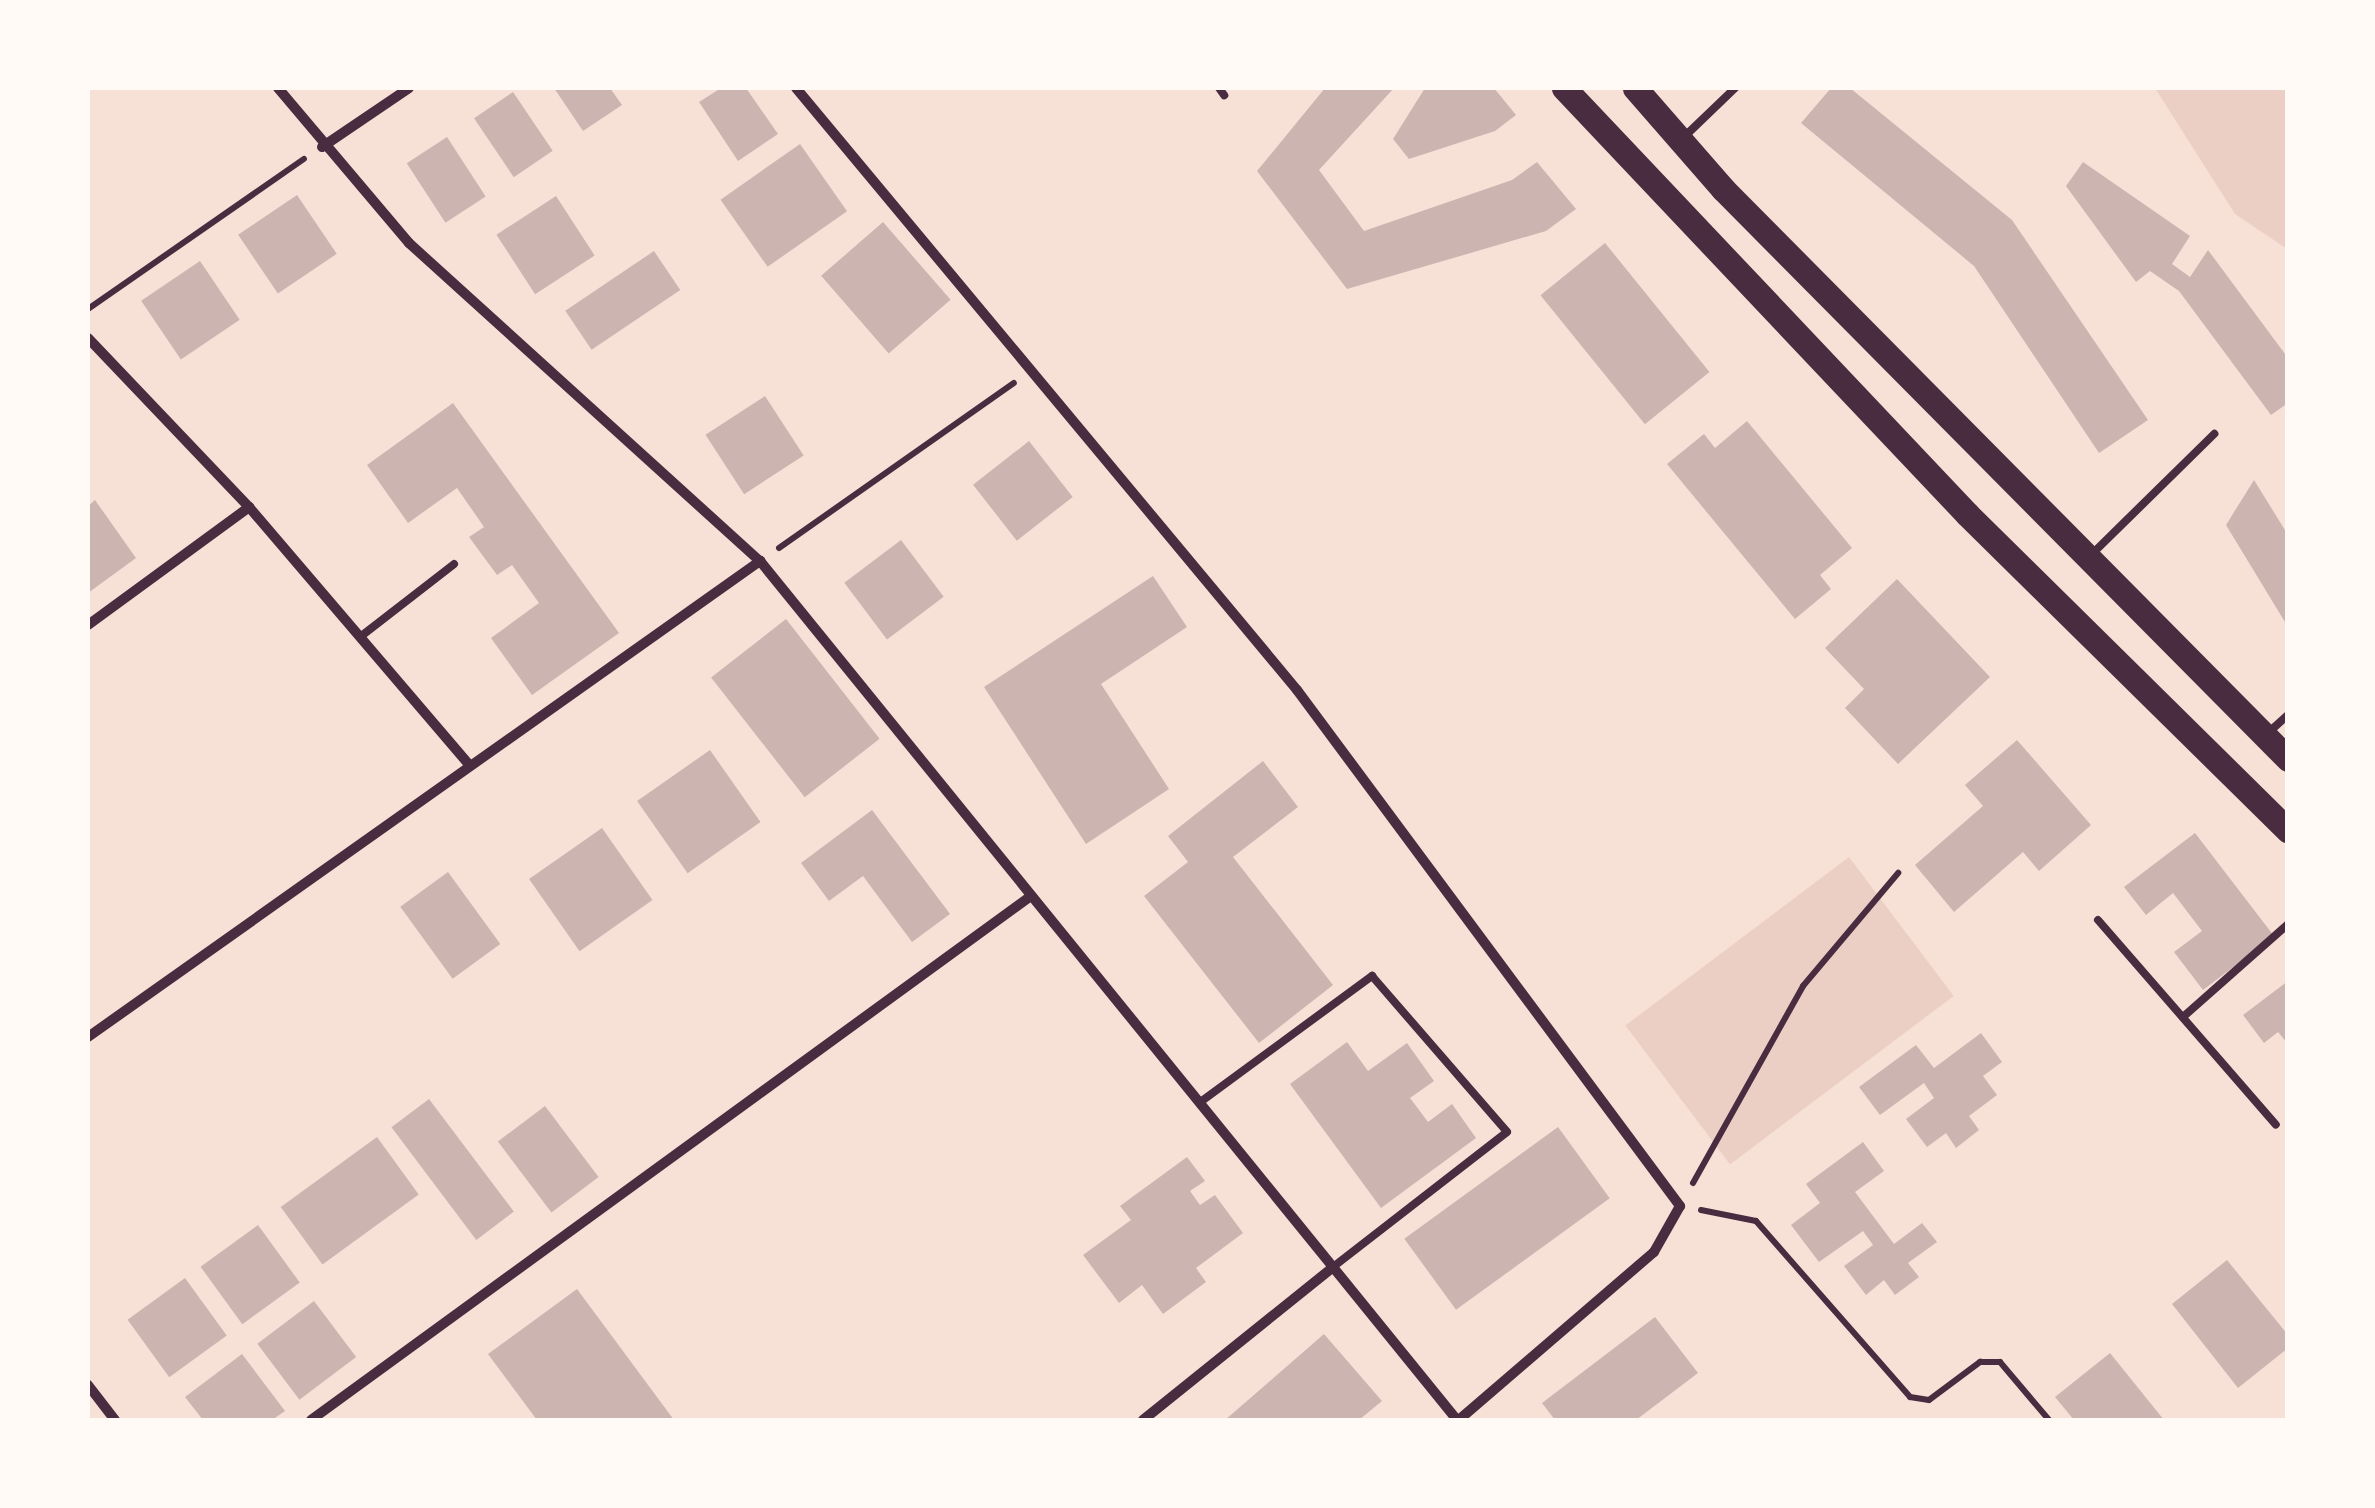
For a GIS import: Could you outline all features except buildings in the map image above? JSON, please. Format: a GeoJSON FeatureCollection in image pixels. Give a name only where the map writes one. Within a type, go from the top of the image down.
{"type":"FeatureCollection","features":[{"type":"Feature","properties":{"kind":"main road"},"geometry":{"type":"LineString","coordinates":[[1564,88],[1976,524],[2288,831]]}},
{"type":"Feature","properties":{"kind":"main road"},"geometry":{"type":"LineString","coordinates":[[1635,88],[1680,140],[2288,759]]}},
{"type":"Feature","properties":{"kind":"street"},"geometry":{"type":"LineString","coordinates":[[278,88],[322,147],[409,242],[760,561],[1458,1420],[1654,1252],[1680,1206],[1298,690],[796,88]]}},
{"type":"Feature","properties":{"kind":"street"},"geometry":{"type":"LineString","coordinates":[[322,147],[409,88]]}},
{"type":"Feature","properties":{"kind":"street"},"geometry":{"type":"LineString","coordinates":[[88,338],[249,507],[470,766]]}},
{"type":"Feature","properties":{"kind":"street"},"geometry":{"type":"LineString","coordinates":[[88,625],[249,507]]}},
{"type":"Feature","properties":{"kind":"street"},"geometry":{"type":"LineString","coordinates":[[88,1037],[760,561]]}},
{"type":"Feature","properties":{"kind":"street"},"geometry":{"type":"LineString","coordinates":[[311,1420],[1030,896]]}},
{"type":"Feature","properties":{"kind":"street"},"geometry":{"type":"LineString","coordinates":[[1143,1420],[1332,1267]]}},
{"type":"Feature","properties":{"kind":"street"},"geometry":{"type":"LineString","coordinates":[[88,1385],[116,1420]]}},
{"type":"Feature","properties":{"kind":"lane"},"geometry":{"type":"LineString","coordinates":[[1680,140],[1735,88]]}},
{"type":"Feature","properties":{"kind":"lane"},"geometry":{"type":"LineString","coordinates":[[2088,558],[2214,434]]}},
{"type":"Feature","properties":{"kind":"lane"},"geometry":{"type":"LineString","coordinates":[[360,637],[454,564]]}},
{"type":"Feature","properties":{"kind":"lane"},"geometry":{"type":"LineString","coordinates":[[2264,738],[2288,715]]}},
{"type":"Feature","properties":{"kind":"lane"},"geometry":{"type":"LineString","coordinates":[[2098,920],[2276,1124]]}},
{"type":"Feature","properties":{"kind":"lane"},"geometry":{"type":"LineString","coordinates":[[2182,1017],[2288,924]]}},
{"type":"Feature","properties":{"kind":"lane"},"geometry":{"type":"LineString","coordinates":[[1199,1103],[1372,976],[1506,1132],[1332,1267]]}},
{"type":"Feature","properties":{"kind":"path"},"geometry":{"type":"LineString","coordinates":[[88,310],[322,147]]}},
{"type":"Feature","properties":{"kind":"path"},"geometry":{"type":"LineString","coordinates":[[760,561],[1032,370]]}},
{"type":"Feature","properties":{"kind":"path"},"geometry":{"type":"LineString","coordinates":[[1898,873],[1804,986],[1680,1206],[1756,1221],[1910,1396],[1930,1400],[1980,1362],[2000,1362],[2049,1420]]}},
{"type":"Feature","properties":{"kind":"shaded area"},"geometry":{"type":"Polygon","coordinates":[[[2155,88],[2287,88],[2287,249],[2235,214],[2155,88]]]}},
{"type":"Feature","properties":{"kind":"shaded area"},"geometry":{"type":"Polygon","coordinates":[[[1849,857],[1954,996],[1730,1164],[1625,1026],[1849,857]]]}}]}
